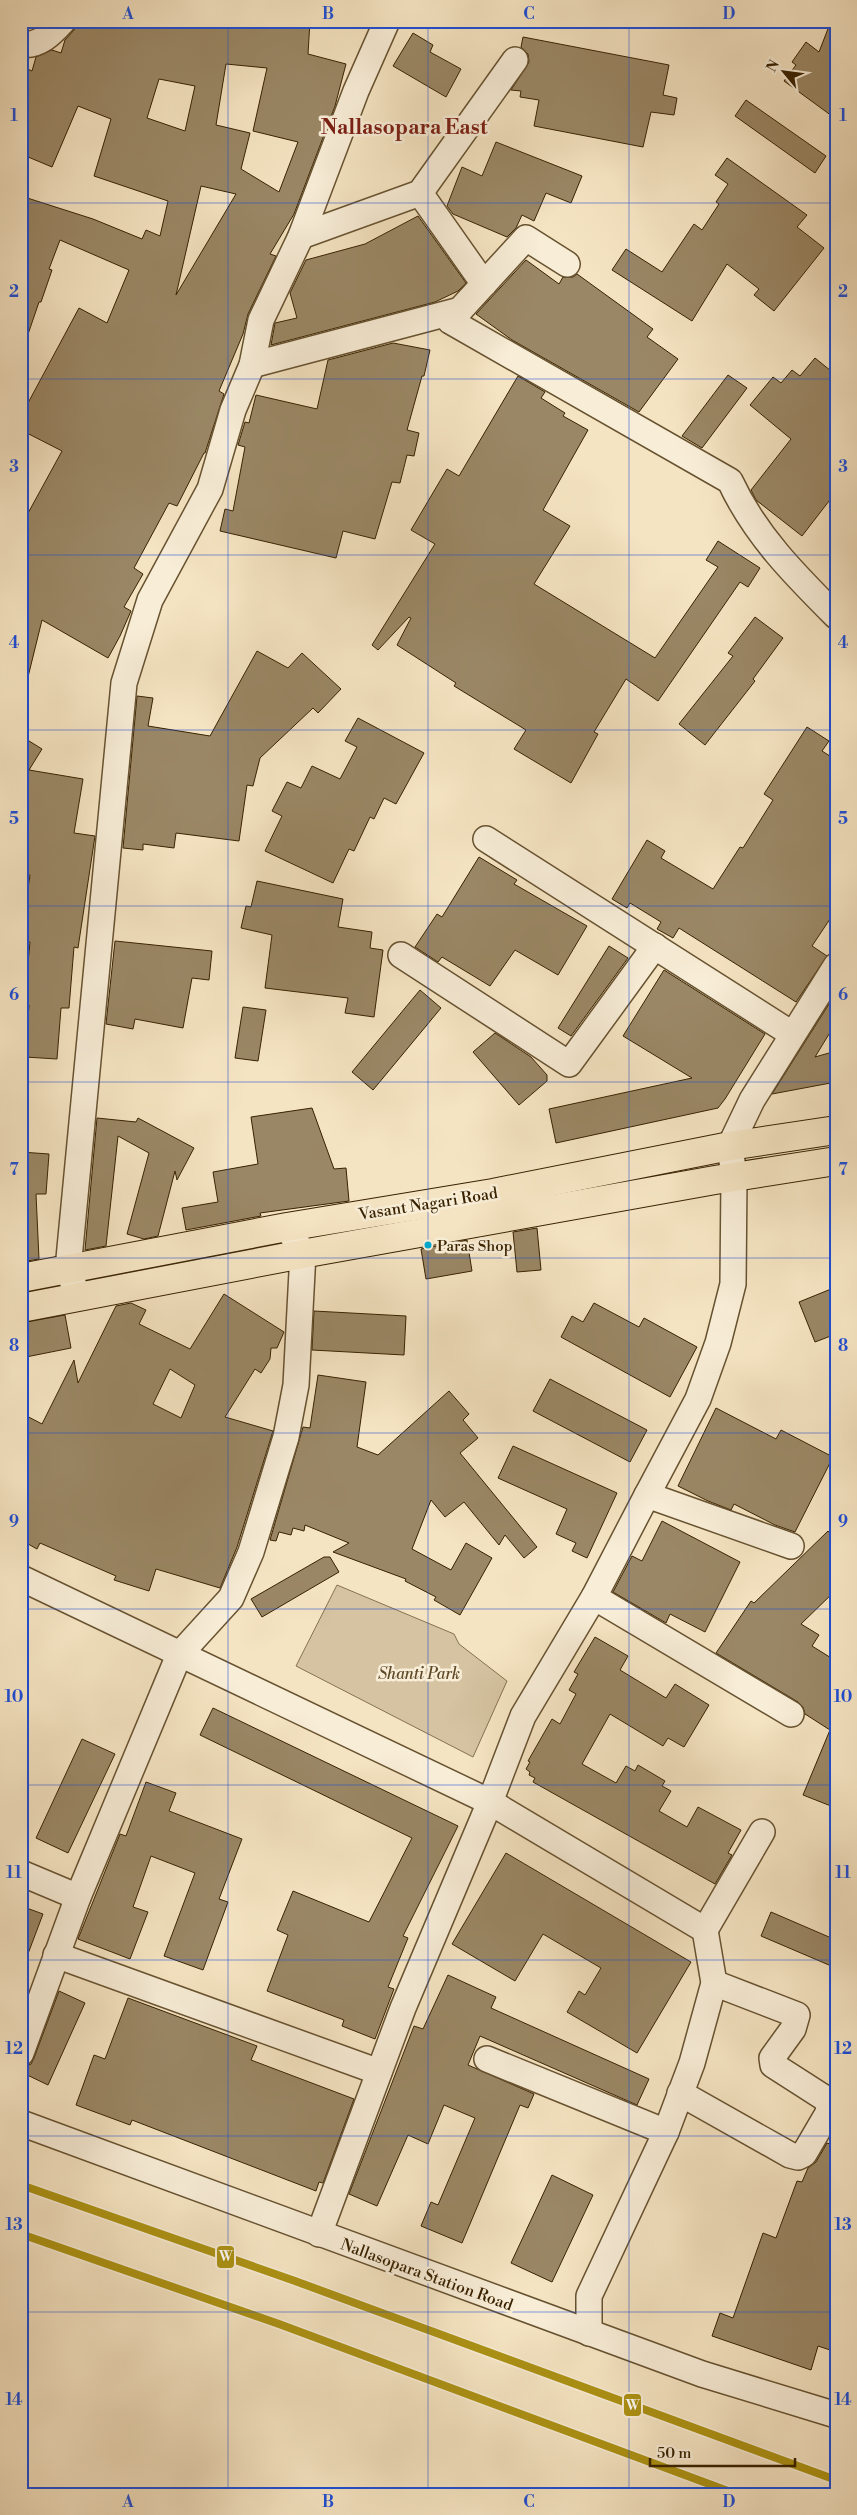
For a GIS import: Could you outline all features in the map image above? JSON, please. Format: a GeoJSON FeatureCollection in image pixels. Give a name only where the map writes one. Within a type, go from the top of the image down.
{"type":"FeatureCollection","features":[{"type":"Feature","properties":{"kind":"main road","name":"Vasant Nagari Road"},"geometry":{"type":"LineString","coordinates":[[21,1278],[287,1226],[493,1193],[730,1146],[836,1130]]}},
{"type":"Feature","properties":{"kind":"main road","name":"Vasant Nagari Road"},"geometry":{"type":"LineString","coordinates":[[21,1308],[303,1253],[734,1177],[836,1161]]}},
{"type":"Feature","properties":{"kind":"street"},"geometry":{"type":"LineString","coordinates":[[21,44],[29,45],[44,40],[63,21]]}},
{"type":"Feature","properties":{"kind":"street"},"geometry":{"type":"LineString","coordinates":[[78,1297],[68,1269],[124,683],[150,600],[210,490],[233,410],[252,365],[261,320],[301,236],[356,91],[387,21]]}},
{"type":"Feature","properties":{"kind":"street"},"geometry":{"type":"LineString","coordinates":[[301,236],[420,193],[515,60]]}},
{"type":"Feature","properties":{"kind":"street"},"geometry":{"type":"LineString","coordinates":[[420,193],[484,284]]}},
{"type":"Feature","properties":{"kind":"street"},"geometry":{"type":"LineString","coordinates":[[567,264],[526,238],[450,320],[730,481],[741,504],[777,556],[836,616]]}},
{"type":"Feature","properties":{"kind":"street"},"geometry":{"type":"LineString","coordinates":[[252,365],[460,310]]}},
{"type":"Feature","properties":{"kind":"street"},"geometry":{"type":"LineString","coordinates":[[486,839],[792,1034]]}},
{"type":"Feature","properties":{"kind":"street"},"geometry":{"type":"LineString","coordinates":[[401,955],[569,1064],[655,946]]}},
{"type":"Feature","properties":{"kind":"street"},"geometry":{"type":"LineString","coordinates":[[319,2234],[403,2008],[490,1802],[523,1716],[594,1597],[698,1399],[718,1343],[732,1284],[734,1177],[730,1146],[752,1100],[836,966]]}},
{"type":"Feature","properties":{"kind":"street"},"geometry":{"type":"LineString","coordinates":[[21,2053],[78,1897],[179,1655],[231,1598],[251,1552],[266,1506],[286,1437],[296,1385],[303,1253],[287,1226]]}},
{"type":"Feature","properties":{"kind":"street"},"geometry":{"type":"LineString","coordinates":[[647,1495],[791,1546]]}},
{"type":"Feature","properties":{"kind":"street"},"geometry":{"type":"LineString","coordinates":[[21,1578],[490,1802],[705,1930]]}},
{"type":"Feature","properties":{"kind":"street"},"geometry":{"type":"LineString","coordinates":[[594,1597],[791,1714]]}},
{"type":"Feature","properties":{"kind":"street"},"geometry":{"type":"LineString","coordinates":[[589,2333],[589,2296],[666,2132],[692,2063],[714,1983],[705,1930],[762,1832]]}},
{"type":"Feature","properties":{"kind":"street"},"geometry":{"type":"LineString","coordinates":[[21,1873],[78,1897]]}},
{"type":"Feature","properties":{"kind":"street"},"geometry":{"type":"LineString","coordinates":[[56,1955],[379,2072]]}},
{"type":"Feature","properties":{"kind":"street"},"geometry":{"type":"LineString","coordinates":[[680,2093],[790,2155],[798,2157],[804,2154],[828,2113],[829,2106],[826,2100],[773,2065],[772,2058],[792,2028],[797,2015],[714,1983]]}},
{"type":"Feature","properties":{"kind":"street"},"geometry":{"type":"LineString","coordinates":[[487,2060],[666,2132]]}},
{"type":"Feature","properties":{"kind":"street","name":"Nallasopara Station Road"},"geometry":{"type":"LineString","coordinates":[[21,2123],[702,2374],[836,2415]]}},
{"type":"Feature","properties":{"kind":"green space","name":"Shanti Park"},"geometry":{"type":"Polygon","coordinates":[[[337,1585],[454,1634],[459,1644],[507,1681],[473,1757],[296,1666],[337,1585]]]}},
{"type":"Feature","properties":{"kind":"building"},"geometry":{"type":"Polygon","coordinates":[[[77,21],[310,21],[308,54],[346,64],[335,106],[294,214],[270,254],[276,256],[248,314],[243,334],[219,391],[224,394],[205,453],[177,506],[169,503],[134,568],[143,574],[124,607],[131,611],[120,636],[108,658],[42,620],[27,681],[21,681],[21,526],[62,451],[21,430],[21,416],[79,308],[107,323],[129,270],[60,240],[49,269],[52,270],[41,302],[39,302],[24,346],[21,345],[21,196],[93,219],[142,239],[146,230],[160,236],[168,201],[94,176],[111,119],[78,106],[52,167],[21,154],[21,66],[32,71],[36,57],[52,50],[61,53],[65,40],[74,30],[77,21]],[[226,64],[216,125],[250,133],[241,169],[279,192],[298,142],[253,131],[267,68],[226,64]],[[159,79],[147,118],[185,131],[195,86],[159,79]],[[201,186],[176,295],[236,194],[201,186]]]}},
{"type":"Feature","properties":{"kind":"building"},"geometry":{"type":"Polygon","coordinates":[[[831,21],[836,21],[836,119],[784,81],[796,65],[792,62],[806,42],[819,52],[831,21]]]}},
{"type":"Feature","properties":{"kind":"building"},"geometry":{"type":"Polygon","coordinates":[[[413,33],[433,45],[430,52],[461,69],[446,97],[393,66],[413,33]]]}},
{"type":"Feature","properties":{"kind":"building"},"geometry":{"type":"Polygon","coordinates":[[[523,37],[669,65],[663,95],[677,98],[674,115],[651,112],[643,147],[534,126],[539,100],[520,97],[521,91],[511,90],[529,62],[528,54],[521,47],[523,37]]]}},
{"type":"Feature","properties":{"kind":"building"},"geometry":{"type":"Polygon","coordinates":[[[746,100],[826,156],[815,173],[735,116],[746,100]]]}},
{"type":"Feature","properties":{"kind":"building"},"geometry":{"type":"Polygon","coordinates":[[[496,142],[582,176],[571,203],[546,193],[534,221],[522,215],[516,228],[507,237],[453,214],[447,206],[462,167],[482,176],[496,142]]]}},
{"type":"Feature","properties":{"kind":"building"},"geometry":{"type":"Polygon","coordinates":[[[727,158],[807,215],[797,227],[824,248],[774,311],[754,295],[759,289],[727,264],[692,321],[612,270],[626,249],[662,272],[694,224],[702,230],[719,204],[716,202],[728,184],[715,175],[727,158]]]}},
{"type":"Feature","properties":{"kind":"building"},"geometry":{"type":"Polygon","coordinates":[[[418,216],[466,283],[458,291],[435,302],[271,345],[275,323],[297,318],[290,293],[306,260],[365,244],[418,216]]]}},
{"type":"Feature","properties":{"kind":"building"},"geometry":{"type":"Polygon","coordinates":[[[526,260],[559,284],[563,277],[573,277],[577,274],[653,329],[647,337],[678,359],[639,412],[512,340],[476,314],[526,260]]]}},
{"type":"Feature","properties":{"kind":"building"},"geometry":{"type":"Polygon","coordinates":[[[393,343],[430,350],[407,430],[419,433],[414,456],[407,455],[400,483],[392,482],[375,539],[343,531],[336,558],[220,531],[225,509],[233,511],[245,447],[238,445],[245,422],[249,423],[256,395],[317,409],[328,360],[393,343]]]}},
{"type":"Feature","properties":{"kind":"building"},"geometry":{"type":"Polygon","coordinates":[[[815,358],[836,375],[836,492],[802,536],[756,500],[751,490],[791,439],[750,405],[773,377],[781,383],[792,370],[800,376],[815,358]]]}},
{"type":"Feature","properties":{"kind":"building"},"geometry":{"type":"Polygon","coordinates":[[[728,375],[747,388],[702,448],[682,436],[728,375]]]}},
{"type":"Feature","properties":{"kind":"building"},"geometry":{"type":"Polygon","coordinates":[[[518,376],[545,392],[541,398],[565,413],[563,416],[588,430],[543,510],[570,526],[534,584],[655,658],[718,567],[706,560],[718,541],[760,568],[748,587],[740,582],[658,701],[626,679],[594,732],[598,734],[571,783],[514,749],[526,730],[454,686],[456,683],[397,645],[411,618],[409,617],[378,650],[372,645],[435,544],[411,530],[447,469],[459,476],[518,376]]]}},
{"type":"Feature","properties":{"kind":"building"},"geometry":{"type":"Polygon","coordinates":[[[755,617],[783,638],[753,679],[755,681],[705,745],[679,724],[733,656],[728,653],[755,617]]]}},
{"type":"Feature","properties":{"kind":"building"},"geometry":{"type":"Polygon","coordinates":[[[257,651],[288,668],[302,653],[341,689],[318,713],[313,708],[260,758],[253,786],[247,785],[239,841],[176,833],[174,848],[143,844],[143,850],[123,848],[137,696],[153,698],[148,726],[210,736],[257,651]]]}},
{"type":"Feature","properties":{"kind":"building"},"geometry":{"type":"Polygon","coordinates":[[[358,718],[424,753],[396,804],[384,798],[374,819],[370,817],[354,851],[349,849],[333,883],[265,851],[282,816],[272,811],[287,782],[301,788],[312,766],[340,779],[357,747],[345,741],[358,718]]]}},
{"type":"Feature","properties":{"kind":"building"},"geometry":{"type":"Polygon","coordinates":[[[807,727],[829,741],[822,751],[836,760],[836,910],[812,946],[827,956],[796,1002],[679,928],[673,938],[657,929],[661,922],[630,903],[627,908],[612,899],[647,840],[665,851],[661,858],[713,889],[740,847],[743,848],[773,800],[764,794],[807,727]]]}},
{"type":"Feature","properties":{"kind":"building"},"geometry":{"type":"Polygon","coordinates":[[[21,736],[42,749],[29,770],[83,779],[74,833],[95,836],[78,948],[74,947],[69,1008],[61,1008],[57,1059],[25,1057],[29,1005],[24,1005],[30,942],[21,940],[21,934],[30,875],[21,874],[21,736]]]}},
{"type":"Feature","properties":{"kind":"building"},"geometry":{"type":"Polygon","coordinates":[[[479,857],[517,880],[514,884],[587,926],[558,975],[515,950],[490,986],[442,957],[438,962],[415,947],[437,914],[442,917],[479,857]]]}},
{"type":"Feature","properties":{"kind":"building"},"geometry":{"type":"Polygon","coordinates":[[[257,881],[343,899],[338,927],[372,932],[370,948],[383,950],[374,1017],[345,1013],[348,998],[265,988],[272,935],[241,928],[246,906],[251,907],[257,881]]]}},
{"type":"Feature","properties":{"kind":"building"},"geometry":{"type":"Polygon","coordinates":[[[115,941],[212,951],[209,980],[192,978],[183,1028],[135,1019],[133,1029],[106,1024],[115,941]]]}},
{"type":"Feature","properties":{"kind":"building"},"geometry":{"type":"Polygon","coordinates":[[[609,946],[628,958],[571,1036],[558,1028],[609,946]]]}},
{"type":"Feature","properties":{"kind":"building"},"geometry":{"type":"Polygon","coordinates":[[[664,970],[765,1034],[725,1099],[718,1108],[556,1143],[549,1109],[692,1078],[623,1036],[664,970]]]}},
{"type":"Feature","properties":{"kind":"building"},"geometry":{"type":"Polygon","coordinates":[[[420,990],[441,1008],[373,1090],[352,1072],[420,990]]]}},
{"type":"Feature","properties":{"kind":"building"},"geometry":{"type":"Polygon","coordinates":[[[836,993],[836,1027],[834,1026],[815,1057],[836,1051],[836,1082],[772,1094],[836,993]]]}},
{"type":"Feature","properties":{"kind":"building"},"geometry":{"type":"Polygon","coordinates":[[[243,1007],[266,1010],[258,1061],[235,1058],[243,1007]]]}},
{"type":"Feature","properties":{"kind":"building"},"geometry":{"type":"Polygon","coordinates":[[[495,1033],[531,1057],[547,1075],[547,1081],[519,1105],[473,1052],[495,1033]]]}},
{"type":"Feature","properties":{"kind":"building"},"geometry":{"type":"Polygon","coordinates":[[[312,1108],[334,1169],[346,1168],[349,1201],[260,1213],[261,1216],[186,1230],[182,1208],[218,1202],[213,1172],[258,1164],[251,1117],[312,1108]]]}},
{"type":"Feature","properties":{"kind":"building"},"geometry":{"type":"Polygon","coordinates":[[[97,1118],[136,1122],[138,1118],[194,1148],[177,1180],[175,1171],[158,1236],[144,1239],[127,1234],[149,1153],[118,1136],[106,1246],[85,1250],[97,1118]]]}},
{"type":"Feature","properties":{"kind":"building"},"geometry":{"type":"Polygon","coordinates":[[[21,1152],[49,1154],[46,1194],[36,1194],[39,1259],[21,1262],[21,1152]]]}},
{"type":"Feature","properties":{"kind":"building"},"geometry":{"type":"Polygon","coordinates":[[[537,1228],[541,1270],[517,1272],[513,1232],[537,1228]]]}},
{"type":"Feature","properties":{"kind":"building"},"geometry":{"type":"Polygon","coordinates":[[[467,1240],[472,1271],[426,1279],[421,1249],[467,1240]]]}},
{"type":"Feature","properties":{"kind":"building"},"geometry":{"type":"Polygon","coordinates":[[[836,1287],[836,1334],[815,1342],[799,1302],[836,1287]]]}},
{"type":"Feature","properties":{"kind":"building"},"geometry":{"type":"Polygon","coordinates":[[[224,1294],[284,1332],[277,1348],[271,1348],[270,1359],[261,1373],[255,1369],[225,1417],[273,1431],[237,1547],[220,1588],[156,1569],[149,1591],[114,1580],[116,1576],[40,1543],[37,1549],[21,1540],[21,1413],[42,1424],[74,1360],[78,1383],[116,1306],[131,1303],[146,1310],[139,1324],[190,1349],[224,1294]],[[170,1369],[153,1404],[181,1418],[195,1385],[170,1369]]]}},
{"type":"Feature","properties":{"kind":"building"},"geometry":{"type":"Polygon","coordinates":[[[594,1303],[639,1327],[644,1318],[697,1347],[670,1397],[561,1337],[572,1316],[583,1322],[594,1303]]]}},
{"type":"Feature","properties":{"kind":"building"},"geometry":{"type":"Polygon","coordinates":[[[314,1311],[406,1316],[404,1355],[312,1350],[314,1311]]]}},
{"type":"Feature","properties":{"kind":"building"},"geometry":{"type":"Polygon","coordinates":[[[65,1315],[71,1348],[21,1358],[21,1323],[65,1315]]]}},
{"type":"Feature","properties":{"kind":"building"},"geometry":{"type":"Polygon","coordinates":[[[318,1375],[366,1382],[357,1447],[378,1455],[449,1391],[469,1414],[463,1420],[478,1438],[460,1453],[537,1547],[524,1558],[505,1535],[499,1545],[464,1502],[445,1517],[431,1500],[412,1549],[451,1570],[466,1543],[492,1558],[460,1615],[434,1600],[436,1597],[405,1581],[406,1579],[333,1552],[349,1543],[305,1525],[304,1531],[293,1528],[291,1535],[279,1532],[276,1541],[270,1540],[303,1427],[310,1428],[318,1375]]]}},
{"type":"Feature","properties":{"kind":"building"},"geometry":{"type":"Polygon","coordinates":[[[550,1379],[647,1430],[630,1462],[533,1411],[550,1379]]]}},
{"type":"Feature","properties":{"kind":"building"},"geometry":{"type":"Polygon","coordinates":[[[716,1408],[776,1439],[781,1430],[833,1457],[795,1532],[775,1525],[734,1504],[731,1510],[678,1486],[716,1408]]]}},
{"type":"Feature","properties":{"kind":"building"},"geometry":{"type":"Polygon","coordinates":[[[513,1446],[617,1493],[587,1558],[572,1551],[576,1543],[556,1534],[567,1509],[498,1478],[513,1446]]]}},
{"type":"Feature","properties":{"kind":"building"},"geometry":{"type":"Polygon","coordinates":[[[662,1521],[740,1562],[705,1632],[670,1614],[666,1623],[613,1592],[632,1556],[642,1561],[662,1521]]]}},
{"type":"Feature","properties":{"kind":"building"},"geometry":{"type":"Polygon","coordinates":[[[828,1531],[836,1540],[836,1590],[801,1624],[819,1635],[812,1646],[836,1661],[836,1808],[803,1795],[830,1730],[805,1714],[803,1707],[798,1702],[716,1653],[751,1601],[754,1603],[828,1531]]]}},
{"type":"Feature","properties":{"kind":"building"},"geometry":{"type":"Polygon","coordinates":[[[324,1557],[330,1557],[339,1572],[262,1617],[251,1599],[324,1557]]]}},
{"type":"Feature","properties":{"kind":"building"},"geometry":{"type":"Polygon","coordinates":[[[595,1637],[628,1656],[620,1670],[666,1698],[675,1684],[709,1705],[684,1747],[668,1738],[663,1746],[610,1714],[582,1764],[616,1783],[626,1766],[635,1771],[638,1765],[665,1781],[662,1786],[671,1791],[659,1811],[687,1827],[698,1807],[741,1830],[728,1853],[732,1855],[715,1884],[533,1782],[535,1778],[529,1775],[530,1772],[526,1769],[530,1762],[528,1761],[552,1719],[560,1724],[576,1694],[569,1690],[578,1674],[574,1672],[595,1637]]]}},
{"type":"Feature","properties":{"kind":"building"},"geometry":{"type":"Polygon","coordinates":[[[213,1708],[458,1826],[403,1936],[408,1938],[388,1987],[394,1989],[375,2039],[342,2026],[344,2020],[267,1991],[288,1935],[277,1930],[293,1891],[369,1922],[412,1838],[200,1735],[213,1708]]]}},
{"type":"Feature","properties":{"kind":"building"},"geometry":{"type":"Polygon","coordinates":[[[82,1739],[115,1754],[68,1853],[36,1838],[82,1739]]]}},
{"type":"Feature","properties":{"kind":"building"},"geometry":{"type":"Polygon","coordinates":[[[146,1782],[176,1793],[169,1811],[242,1839],[219,1899],[228,1902],[203,1970],[164,1956],[195,1873],[151,1856],[133,1907],[148,1912],[130,1959],[78,1939],[120,1834],[126,1836],[146,1782]]]}},
{"type":"Feature","properties":{"kind":"building"},"geometry":{"type":"Polygon","coordinates":[[[506,1853],[691,1962],[637,2053],[567,2012],[579,1991],[585,1995],[601,1968],[543,1934],[515,1981],[452,1944],[506,1853]]]}},
{"type":"Feature","properties":{"kind":"building"},"geometry":{"type":"Polygon","coordinates":[[[21,1906],[43,1914],[23,1967],[21,1967],[21,1906]]]}},
{"type":"Feature","properties":{"kind":"building"},"geometry":{"type":"Polygon","coordinates":[[[771,1912],[836,1940],[836,1968],[761,1936],[771,1912]]]}},
{"type":"Feature","properties":{"kind":"building"},"geometry":{"type":"Polygon","coordinates":[[[448,1975],[496,1997],[491,2008],[649,2079],[637,2105],[480,2036],[468,2065],[534,2094],[528,2108],[520,2105],[462,2243],[421,2226],[431,2202],[438,2205],[475,2118],[444,2105],[428,2144],[408,2135],[377,2206],[349,2194],[414,2026],[423,2029],[448,1975]]]}},
{"type":"Feature","properties":{"kind":"building"},"geometry":{"type":"Polygon","coordinates":[[[59,1991],[85,2003],[48,2085],[21,2072],[24,2067],[31,2064],[34,2058],[59,1991]]]}},
{"type":"Feature","properties":{"kind":"building"},"geometry":{"type":"Polygon","coordinates":[[[128,1998],[257,2046],[251,2060],[354,2099],[323,2183],[319,2182],[316,2191],[132,2120],[130,2125],[76,2105],[94,2055],[105,2059],[128,1998]]]}},
{"type":"Feature","properties":{"kind":"building"},"geometry":{"type":"Polygon","coordinates":[[[827,2143],[836,2146],[836,2352],[818,2346],[811,2370],[712,2336],[720,2313],[733,2318],[763,2233],[776,2238],[797,2181],[802,2182],[808,2168],[816,2162],[827,2143]]]}},
{"type":"Feature","properties":{"kind":"building"},"geometry":{"type":"Polygon","coordinates":[[[552,2175],[593,2195],[552,2282],[511,2263],[552,2175]]]}},
{"type":"Feature","properties":{"kind":"transit line","name":"W"},"geometry":{"type":"LineString","coordinates":[[21,2185],[295,2281],[836,2480]]}},
{"type":"Feature","properties":{"kind":"transit line","name":"W"},"geometry":{"type":"LineString","coordinates":[[21,2234],[279,2324],[736,2494]]}},
{"type":"Feature","properties":{"kind":"place","name":"Paras Shop"},"geometry":{"type":"Point","coordinates":[428,1245]}},
{"type":"Feature","properties":{"kind":"district","name":"Nallasopara East"},"geometry":{"type":"Point","coordinates":[404,127]}}]}
